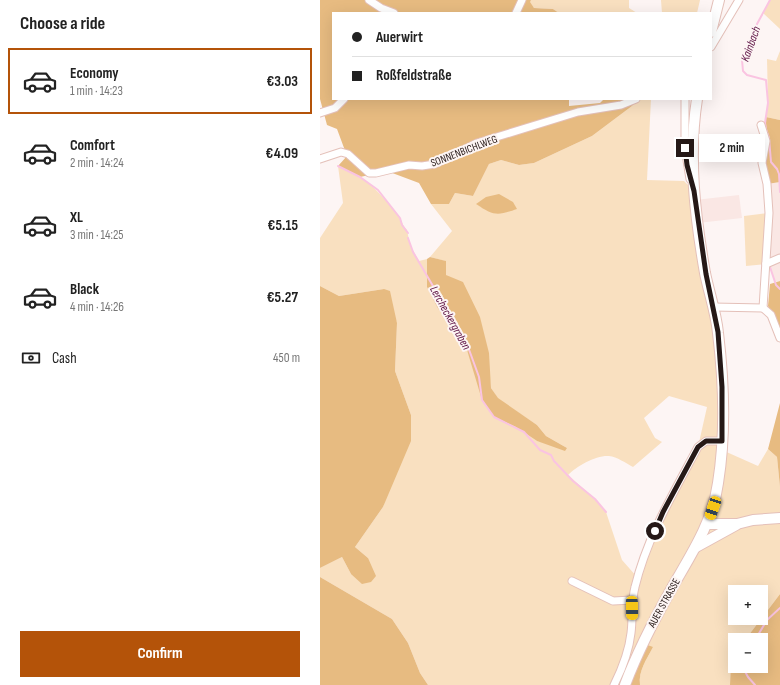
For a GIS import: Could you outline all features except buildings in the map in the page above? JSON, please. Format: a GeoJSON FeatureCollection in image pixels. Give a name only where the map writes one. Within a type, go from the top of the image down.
{"type":"FeatureCollection","features":[{"type":"Feature","properties":{"kind":"main road"},"geometry":{"type":"LineString","coordinates":[[712,28],[719,0]]}},
{"type":"Feature","properties":{"kind":"main road","name":"AUER STRASSE"},"geometry":{"type":"LineString","coordinates":[[625,685],[642,643],[696,547],[707,524],[713,508],[718,484],[722,441],[722,387],[718,332],[702,254],[694,191],[693,134],[697,100]]}},
{"type":"Feature","properties":{"kind":"main road"},"geometry":{"type":"LineString","coordinates":[[713,508],[725,524]]}},
{"type":"Feature","properties":{"kind":"main road"},"geometry":{"type":"LineString","coordinates":[[707,524],[737,524],[753,520],[780,518]]}},
{"type":"Feature","properties":{"kind":"main road"},"geometry":{"type":"LineString","coordinates":[[707,524],[719,534]]}},
{"type":"Feature","properties":{"kind":"main road"},"geometry":{"type":"LineString","coordinates":[[696,547],[737,524]]}},
{"type":"Feature","properties":{"kind":"street"},"geometry":{"type":"LineString","coordinates":[[369,0],[381,8],[391,12]]}},
{"type":"Feature","properties":{"kind":"street"},"geometry":{"type":"LineString","coordinates":[[516,12],[522,0]]}},
{"type":"Feature","properties":{"kind":"street"},"geometry":{"type":"LineString","coordinates":[[712,46],[739,0]]}},
{"type":"Feature","properties":{"kind":"street"},"geometry":{"type":"LineString","coordinates":[[320,113],[335,108],[343,100]]}},
{"type":"Feature","properties":{"kind":"street","name":"SONNENBICHLWEG"},"geometry":{"type":"LineString","coordinates":[[320,159],[341,152],[348,154],[364,170],[369,173],[376,174],[409,165],[422,166],[435,164],[477,143],[578,112],[621,105],[634,100]]}},
{"type":"Feature","properties":{"kind":"street"},"geometry":{"type":"LineString","coordinates":[[685,100],[685,148],[687,165],[694,191]]}},
{"type":"Feature","properties":{"kind":"street"},"geometry":{"type":"LineString","coordinates":[[761,125],[766,141],[762,162],[767,184],[769,213],[763,308]]}},
{"type":"Feature","properties":{"kind":"street"},"geometry":{"type":"LineString","coordinates":[[766,264],[780,258]]}},
{"type":"Feature","properties":{"kind":"street"},"geometry":{"type":"LineString","coordinates":[[713,307],[763,308],[771,315],[780,338]]}},
{"type":"Feature","properties":{"kind":"street"},"geometry":{"type":"LineString","coordinates":[[614,685],[624,661],[631,633],[632,600],[638,578],[660,518],[698,447],[706,441],[722,441]]}},
{"type":"Feature","properties":{"kind":"street"},"geometry":{"type":"LineString","coordinates":[[572,581],[614,601],[632,600]]}},
{"type":"Feature","properties":{"kind":"shaded area"},"geometry":{"type":"Polygon","coordinates":[[[320,0],[531,0],[530,2],[534,8],[553,9],[558,12],[332,12],[332,100],[569,100],[569,106],[600,103],[603,100],[637,100],[632,106],[592,136],[534,163],[519,165],[501,160],[489,164],[473,196],[455,193],[449,204],[431,204],[419,183],[387,171],[360,177],[338,166],[347,156],[337,129],[327,125],[320,99],[320,0]]]}},
{"type":"Feature","properties":{"kind":"shaded area"},"geometry":{"type":"Polygon","coordinates":[[[531,0],[629,0],[629,8],[635,12],[558,12],[553,9],[534,8],[529,2],[531,0]]]}},
{"type":"Feature","properties":{"kind":"shaded area"},"geometry":{"type":"Polygon","coordinates":[[[661,0],[700,0],[697,12],[662,12],[661,0]]]}},
{"type":"Feature","properties":{"kind":"shaded area"},"geometry":{"type":"Polygon","coordinates":[[[770,0],[780,0],[780,29],[763,13],[770,0]]]}},
{"type":"Feature","properties":{"kind":"shaded area"},"geometry":{"type":"Polygon","coordinates":[[[780,51],[780,120],[766,117],[768,103],[767,59],[776,61],[780,51]]]}},
{"type":"Feature","properties":{"kind":"shaded area"},"geometry":{"type":"Polygon","coordinates":[[[637,100],[651,100],[647,180],[684,181],[694,191],[713,307],[722,450],[758,466],[768,449],[777,457],[780,487],[780,594],[768,610],[768,585],[728,585],[728,625],[756,625],[750,633],[728,633],[728,673],[730,673],[730,685],[640,685],[640,675],[653,647],[637,655],[614,685],[428,685],[420,673],[408,643],[392,619],[320,577],[320,568],[342,557],[351,574],[368,558],[355,547],[383,507],[411,415],[395,371],[397,323],[384,289],[339,296],[320,286],[320,238],[343,203],[338,166],[356,174],[378,192],[399,217],[407,230],[410,245],[419,261],[427,259],[427,287],[437,307],[467,350],[494,417],[516,427],[537,441],[567,448],[546,436],[537,425],[498,399],[491,388],[489,371],[446,275],[445,261],[430,257],[452,231],[431,204],[449,204],[455,193],[473,196],[489,164],[501,160],[519,165],[534,163],[592,136],[632,106],[637,100]],[[669,396],[644,418],[655,438],[662,442],[633,467],[621,460],[604,456],[587,462],[576,468],[568,475],[595,499],[606,512],[622,560],[637,577],[660,518],[698,447],[707,407],[669,396]]]}},
{"type":"Feature","properties":{"kind":"shaded area"},"geometry":{"type":"Polygon","coordinates":[[[766,117],[780,120],[780,182],[767,184],[763,168],[766,117]]]}},
{"type":"Feature","properties":{"kind":"shaded area"},"geometry":{"type":"Polygon","coordinates":[[[780,182],[780,281],[775,282],[770,267],[766,264],[767,184],[780,182]]]}},
{"type":"Feature","properties":{"kind":"shaded area"},"geometry":{"type":"Polygon","coordinates":[[[499,194],[513,202],[517,209],[496,214],[487,211],[476,204],[486,197],[499,194]]]}},
{"type":"Feature","properties":{"kind":"shaded area"},"geometry":{"type":"Polygon","coordinates":[[[739,195],[742,218],[698,223],[695,200],[739,195]]]}},
{"type":"Feature","properties":{"kind":"shaded area"},"geometry":{"type":"Polygon","coordinates":[[[769,213],[766,264],[746,266],[744,216],[769,213]]]}},
{"type":"Feature","properties":{"kind":"shaded area"},"geometry":{"type":"Polygon","coordinates":[[[430,257],[446,261],[446,275],[463,282],[480,317],[489,353],[491,388],[498,398],[537,425],[546,436],[567,448],[565,451],[537,441],[516,427],[494,417],[482,400],[467,350],[437,307],[427,287],[427,259],[430,257]]]}},
{"type":"Feature","properties":{"kind":"shaded area"},"geometry":{"type":"Polygon","coordinates":[[[780,281],[780,330],[768,306],[770,284],[780,281]]]}},
{"type":"Feature","properties":{"kind":"shaded area"},"geometry":{"type":"Polygon","coordinates":[[[320,286],[339,296],[384,289],[390,291],[397,323],[395,371],[411,415],[411,441],[383,507],[355,547],[368,558],[376,576],[371,582],[362,584],[351,574],[342,557],[320,568],[320,286]]]}},
{"type":"Feature","properties":{"kind":"shaded area"},"geometry":{"type":"Polygon","coordinates":[[[780,403],[780,487],[777,457],[768,449],[780,403]]]}},
{"type":"Feature","properties":{"kind":"shaded area"},"geometry":{"type":"Polygon","coordinates":[[[320,577],[392,619],[408,643],[420,673],[428,685],[320,685],[320,577]]]}},
{"type":"Feature","properties":{"kind":"shaded area"},"geometry":{"type":"Polygon","coordinates":[[[780,594],[780,685],[730,685],[730,673],[768,673],[768,633],[750,633],[756,625],[768,625],[768,610],[780,594]]]}},
{"type":"Feature","properties":{"kind":"shaded area"},"geometry":{"type":"Polygon","coordinates":[[[642,643],[653,647],[640,675],[640,685],[614,685],[621,668],[633,665],[642,643]]]}},
{"type":"Feature","properties":{"kind":"waterway","name":"Kainbach"},"geometry":{"type":"LineString","coordinates":[[770,0],[757,24],[753,41],[742,60],[743,71],[747,75],[766,80],[768,103],[765,123],[769,138],[771,162],[779,174],[780,192]]}},
{"type":"Feature","properties":{"kind":"waterway","name":"Lercheckergraben"},"geometry":{"type":"LineString","coordinates":[[338,166],[360,177],[378,190],[400,218],[402,225],[408,233]]}},
{"type":"Feature","properties":{"kind":"waterway","name":"Lercheckergraben"},"geometry":{"type":"LineString","coordinates":[[408,238],[413,252],[467,344],[479,377],[482,400],[494,417],[524,432],[540,450],[551,455],[554,461],[573,481],[595,499],[606,512]]}},
{"type":"Feature","properties":{"kind":"waterway","name":"Kainbach"},"geometry":{"type":"LineString","coordinates":[[770,267],[776,285],[780,289]]}},
{"type":"Feature","properties":{"kind":"waterway","name":"Kainbach"},"geometry":{"type":"LineString","coordinates":[[759,633],[767,620],[780,608]]}},
{"type":"Feature","properties":{"kind":"waterway","name":"Kainbach"},"geometry":{"type":"LineString","coordinates":[[746,673],[755,685]]}},
{"type":"Feature","properties":{"kind":"route"},"geometry":{"type":"LineString","coordinates":[[655,531],[663,512],[698,447],[706,441],[722,441],[722,387],[718,332],[706,274],[694,191],[687,165],[685,148]]}}]}
